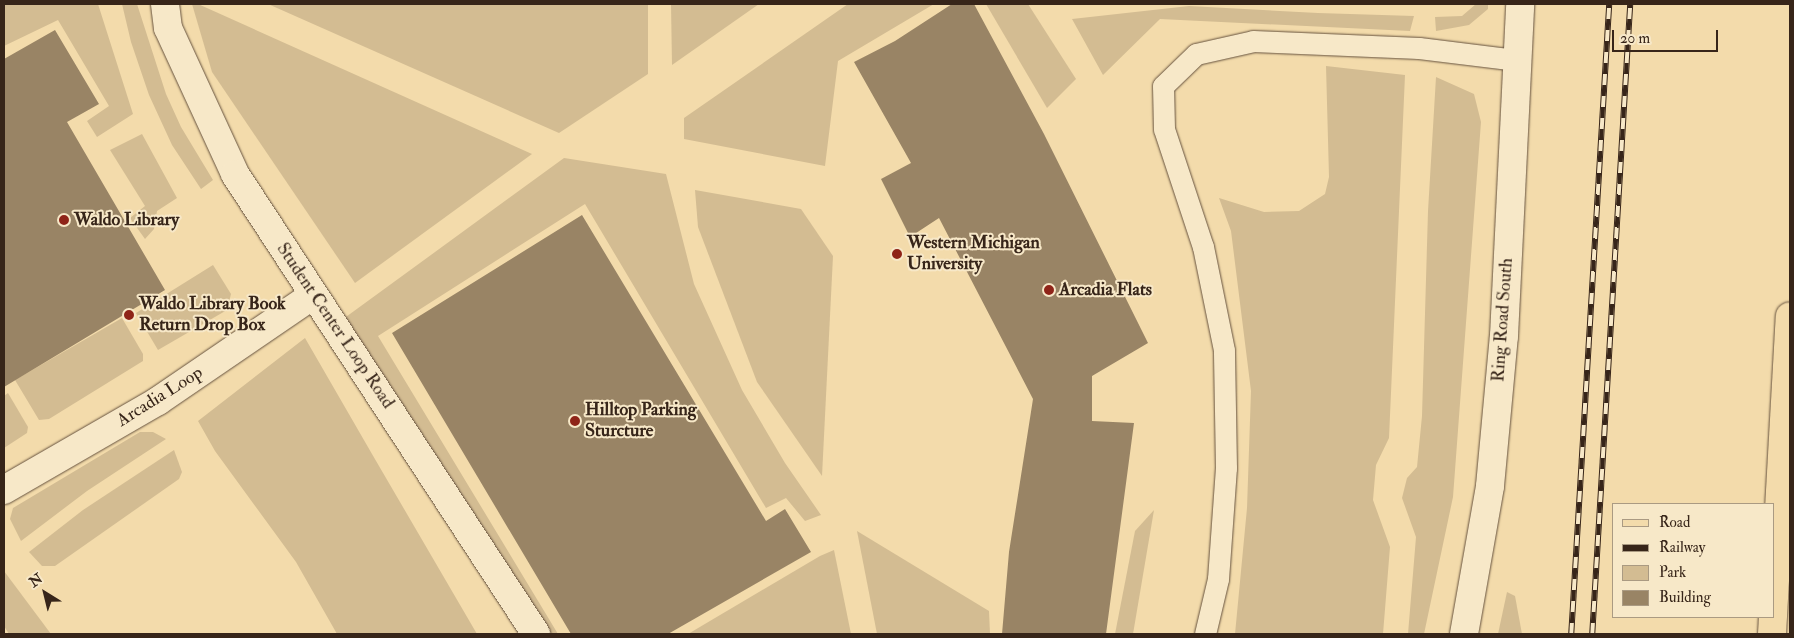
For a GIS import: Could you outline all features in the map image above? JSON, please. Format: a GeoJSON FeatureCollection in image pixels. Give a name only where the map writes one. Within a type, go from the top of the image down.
{"type":"FeatureCollection","features":[{"type":"Feature","properties":{"kind":"main road"},"geometry":{"type":"LineString","coordinates":[[1774,599],[1790,317]]}},
{"type":"Feature","properties":{"kind":"main road"},"geometry":{"type":"LineString","coordinates":[[1772,634],[1773,618]]}},
{"type":"Feature","properties":{"kind":"street","name":"Student Center Loop Road"},"geometry":{"type":"LineString","coordinates":[[165,4],[168,28],[236,174],[312,296],[397,417],[536,634]]}},
{"type":"Feature","properties":{"kind":"street","name":"Ring Road South"},"geometry":{"type":"LineString","coordinates":[[1464,634],[1490,486],[1504,336],[1520,4]]}},
{"type":"Feature","properties":{"kind":"street","name":"Arcadia Loop"},"geometry":{"type":"LineString","coordinates":[[4,490],[158,401],[312,296]]}},
{"type":"Feature","properties":{"kind":"lane"},"geometry":{"type":"LineString","coordinates":[[1205,634],[1218,578],[1226,468],[1224,350],[1203,247],[1164,129],[1164,86],[1196,54],[1253,41],[1419,48],[1517,60]]}},
{"type":"Feature","properties":{"kind":"green space"},"geometry":{"type":"Polygon","coordinates":[[[4,4],[98,4],[133,114],[97,137],[87,121],[109,106],[58,20],[4,46],[4,4]]]}},
{"type":"Feature","properties":{"kind":"green space"},"geometry":{"type":"Polygon","coordinates":[[[122,4],[137,4],[166,94],[181,127],[213,180],[201,189],[172,145],[149,95],[131,42],[122,4]]]}},
{"type":"Feature","properties":{"kind":"green space"},"geometry":{"type":"Polygon","coordinates":[[[192,4],[198,4],[532,154],[355,283],[212,72],[192,4]]]}},
{"type":"Feature","properties":{"kind":"green space"},"geometry":{"type":"Polygon","coordinates":[[[268,4],[648,4],[648,74],[559,133],[268,4]]]}},
{"type":"Feature","properties":{"kind":"green space"},"geometry":{"type":"Polygon","coordinates":[[[671,4],[759,4],[672,65],[671,4]]]}},
{"type":"Feature","properties":{"kind":"green space"},"geometry":{"type":"Polygon","coordinates":[[[848,4],[934,4],[838,61],[825,166],[684,139],[684,118],[848,4]]]}},
{"type":"Feature","properties":{"kind":"green space"},"geometry":{"type":"Polygon","coordinates":[[[986,4],[1028,4],[1076,79],[1047,108],[986,4]]]}},
{"type":"Feature","properties":{"kind":"green space"},"geometry":{"type":"Polygon","coordinates":[[[1476,4],[1488,4],[1488,9],[1469,25],[1436,31],[1435,17],[1462,16],[1476,4]]]}},
{"type":"Feature","properties":{"kind":"green space"},"geometry":{"type":"Polygon","coordinates":[[[1189,6],[1414,16],[1410,31],[1160,19],[1103,75],[1072,19],[1189,6]]]}},
{"type":"Feature","properties":{"kind":"green space"},"geometry":{"type":"Polygon","coordinates":[[[1326,66],[1405,75],[1389,438],[1376,465],[1373,500],[1390,547],[1383,634],[1235,634],[1247,508],[1251,391],[1231,231],[1219,198],[1264,212],[1299,211],[1325,194],[1329,177],[1326,66]]]}},
{"type":"Feature","properties":{"kind":"green space"},"geometry":{"type":"Polygon","coordinates":[[[1436,77],[1474,94],[1481,122],[1453,497],[1424,634],[1408,634],[1416,537],[1402,498],[1407,478],[1417,467],[1422,416],[1428,211],[1436,77]]]}},
{"type":"Feature","properties":{"kind":"green space"},"geometry":{"type":"Polygon","coordinates":[[[142,134],[177,198],[157,211],[154,229],[145,239],[130,218],[145,206],[110,150],[142,134]]]}},
{"type":"Feature","properties":{"kind":"green space"},"geometry":{"type":"Polygon","coordinates":[[[564,158],[666,174],[694,284],[742,390],[785,463],[821,515],[805,521],[786,498],[766,508],[585,204],[378,336],[558,634],[521,634],[339,322],[564,158]]]}},
{"type":"Feature","properties":{"kind":"green space"},"geometry":{"type":"Polygon","coordinates":[[[695,190],[801,209],[833,256],[822,476],[757,382],[698,227],[695,190]]]}},
{"type":"Feature","properties":{"kind":"green space"},"geometry":{"type":"Polygon","coordinates":[[[213,265],[231,294],[227,310],[158,350],[136,313],[213,265]]]}},
{"type":"Feature","properties":{"kind":"green space"},"geometry":{"type":"Polygon","coordinates":[[[122,318],[143,354],[143,361],[49,419],[39,420],[15,380],[122,318]]]}},
{"type":"Feature","properties":{"kind":"green space"},"geometry":{"type":"Polygon","coordinates":[[[305,338],[477,634],[337,634],[296,562],[215,451],[198,421],[305,338]]]}},
{"type":"Feature","properties":{"kind":"green space"},"geometry":{"type":"Polygon","coordinates":[[[8,393],[28,427],[27,433],[4,448],[4,396],[8,393]]]}},
{"type":"Feature","properties":{"kind":"green space"},"geometry":{"type":"Polygon","coordinates":[[[140,432],[153,432],[166,439],[87,491],[21,541],[10,519],[13,508],[140,432]]]}},
{"type":"Feature","properties":{"kind":"green space"},"geometry":{"type":"Polygon","coordinates":[[[174,450],[182,472],[179,479],[55,566],[42,566],[29,552],[83,510],[174,450]]]}},
{"type":"Feature","properties":{"kind":"green space"},"geometry":{"type":"Polygon","coordinates":[[[1154,510],[1133,634],[1115,634],[1135,531],[1154,510]]]}},
{"type":"Feature","properties":{"kind":"green space"},"geometry":{"type":"Polygon","coordinates":[[[857,531],[989,611],[990,634],[877,634],[857,531]]]}},
{"type":"Feature","properties":{"kind":"green space"},"geometry":{"type":"Polygon","coordinates":[[[834,550],[851,634],[688,634],[820,556],[834,550]]]}},
{"type":"Feature","properties":{"kind":"green space"},"geometry":{"type":"Polygon","coordinates":[[[4,571],[51,634],[9,634],[4,626],[4,571]]]}},
{"type":"Feature","properties":{"kind":"green space"},"geometry":{"type":"Polygon","coordinates":[[[1507,592],[1515,596],[1522,634],[1498,634],[1507,592]]]}},
{"type":"Feature","properties":{"kind":"building","name":"Arcadia Flats"},"geometry":{"type":"Polygon","coordinates":[[[952,4],[974,4],[1044,134],[1148,343],[1092,376],[1092,421],[1134,423],[1106,634],[1002,634],[1009,552],[1033,399],[939,218],[910,237],[881,179],[911,163],[854,62],[895,41],[952,4]]]}},
{"type":"Feature","properties":{"kind":"building","name":"Waldo Library"},"geometry":{"type":"Polygon","coordinates":[[[55,30],[99,104],[67,122],[165,290],[4,387],[4,59],[55,30]]]}},
{"type":"Feature","properties":{"kind":"building","name":"Hilltop Parking Sturcture"},"geometry":{"type":"Polygon","coordinates":[[[582,215],[766,521],[785,509],[811,552],[668,634],[571,634],[392,333],[582,215]]]}},
{"type":"Feature","properties":{"kind":"railway"},"geometry":{"type":"LineString","coordinates":[[1571,634],[1609,4]]}},
{"type":"Feature","properties":{"kind":"railway"},"geometry":{"type":"LineString","coordinates":[[1592,634],[1630,4]]}},
{"type":"Feature","properties":{"kind":"place","name":"Waldo Library"},"geometry":{"type":"Point","coordinates":[64,220]}},
{"type":"Feature","properties":{"kind":"place","name":"Western Michigan University"},"geometry":{"type":"Point","coordinates":[897,254]}},
{"type":"Feature","properties":{"kind":"place","name":"Arcadia Flats"},"geometry":{"type":"Point","coordinates":[1049,290]}},
{"type":"Feature","properties":{"kind":"place","name":"Waldo Library Book Return Drop Box"},"geometry":{"type":"Point","coordinates":[129,315]}},
{"type":"Feature","properties":{"kind":"place","name":"Hilltop Parking Sturcture"},"geometry":{"type":"Point","coordinates":[575,421]}}]}
